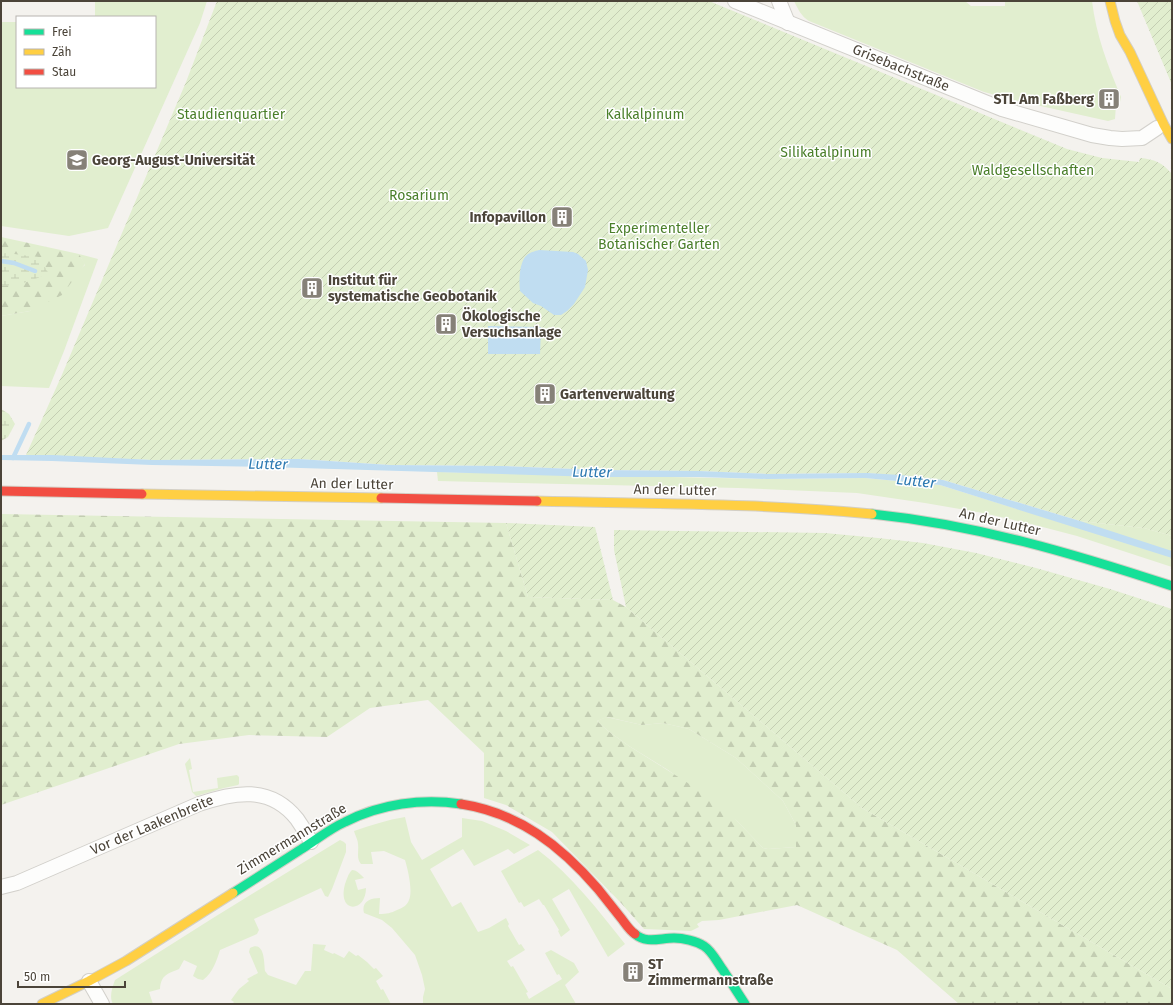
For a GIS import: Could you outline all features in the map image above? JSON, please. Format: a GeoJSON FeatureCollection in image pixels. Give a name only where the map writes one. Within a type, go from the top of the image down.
{"type":"FeatureCollection","features":[{"type":"Feature","properties":{"kind":"main road"},"geometry":{"type":"LineString","coordinates":[[1110,1],[1120,35],[1130,52],[1161,127],[1170,142]]}},
{"type":"Feature","properties":{"kind":"main road","name":"An der Lutter"},"geometry":{"type":"LineString","coordinates":[[1,491],[710,505],[860,513],[909,518],[994,534],[1100,562],[1172,586]]}},
{"type":"Feature","properties":{"kind":"main road","name":"Zimmermannstraße"},"geometry":{"type":"LineString","coordinates":[[42,1004],[89,982],[126,961],[311,842],[352,818],[384,808],[405,803],[423,801],[454,802],[477,806],[516,820],[557,847],[595,886],[632,932],[638,937],[652,940],[674,938],[695,942],[704,946],[712,954],[745,1004]]}},
{"type":"Feature","properties":{"kind":"street","name":"Grisebachstraße"},"geometry":{"type":"LineString","coordinates":[[735,1],[1002,110],[1069,127],[1121,132],[1140,131],[1161,127]]}},
{"type":"Feature","properties":{"kind":"street"},"geometry":{"type":"LineString","coordinates":[[779,1],[788,23]]}},
{"type":"Feature","properties":{"kind":"street","name":"Vor der Laakenbreite"},"geometry":{"type":"LineString","coordinates":[[1,887],[17,883],[199,804],[230,794],[255,794],[274,799],[297,818],[311,842]]}},
{"type":"Feature","properties":{"kind":"street"},"geometry":{"type":"LineString","coordinates":[[89,982],[102,1004]]}},
{"type":"Feature","properties":{"kind":"green space"},"geometry":{"type":"Polygon","coordinates":[[[95,1],[207,1],[200,23],[108,228],[69,236],[1,226],[1,22],[16,22],[16,88],[156,88],[156,16],[95,16],[95,1]]]}},
{"type":"Feature","properties":{"kind":"green space","name":"Experimenteller Botanischer Garten"},"geometry":{"type":"Polygon","coordinates":[[[217,1],[709,1],[1067,149],[1102,158],[1139,162],[1140,158],[1158,162],[1172,174],[1172,536],[1144,528],[1080,521],[943,480],[867,473],[768,474],[502,466],[390,465],[299,459],[153,460],[26,455],[61,377],[186,82],[217,1]]]}},
{"type":"Feature","properties":{"kind":"green space"},"geometry":{"type":"Polygon","coordinates":[[[794,1],[965,1],[971,6],[1005,6],[1005,1],[1092,1],[1096,26],[1103,50],[1121,97],[1120,102],[1116,105],[1115,119],[1108,121],[984,92],[809,21],[798,10],[794,1]]]}},
{"type":"Feature","properties":{"kind":"green space"},"geometry":{"type":"Polygon","coordinates":[[[1137,1],[1172,1],[1172,85],[1137,1]]]}},
{"type":"Feature","properties":{"kind":"green space"},"geometry":{"type":"Polygon","coordinates":[[[1,237],[79,254],[85,264],[62,295],[30,311],[1,316],[1,237]]]}},
{"type":"Feature","properties":{"kind":"green space"},"geometry":{"type":"Polygon","coordinates":[[[6,253],[39,257],[49,274],[18,285],[1,286],[1,254],[6,253]]]}},
{"type":"Feature","properties":{"kind":"green space"},"geometry":{"type":"Polygon","coordinates":[[[79,254],[98,259],[49,388],[1,386],[1,316],[30,311],[85,265],[79,254]]]}},
{"type":"Feature","properties":{"kind":"green space"},"geometry":{"type":"Polygon","coordinates":[[[1,409],[9,414],[15,424],[8,437],[1,441],[1,409]]]}},
{"type":"Feature","properties":{"kind":"green space"},"geometry":{"type":"Polygon","coordinates":[[[437,472],[767,479],[865,478],[940,485],[1079,528],[1080,521],[1144,528],[1172,536],[1172,567],[1077,536],[1035,525],[983,513],[857,493],[738,488],[438,481],[437,472]]]}},
{"type":"Feature","properties":{"kind":"green space"},"geometry":{"type":"Polygon","coordinates":[[[1,514],[506,523],[528,597],[613,600],[626,607],[862,808],[1172,989],[1172,1004],[959,1004],[897,950],[797,905],[719,920],[702,921],[697,924],[699,927],[691,931],[644,929],[621,903],[552,832],[506,805],[484,798],[484,753],[428,700],[370,708],[327,737],[249,735],[179,744],[1,805],[1,514]],[[607,717],[597,721],[629,746],[715,800],[763,848],[796,847],[796,825],[783,801],[736,758],[689,729],[663,723],[642,725],[607,717]]]}},
{"type":"Feature","properties":{"kind":"green space"},"geometry":{"type":"Polygon","coordinates":[[[506,523],[595,527],[613,600],[528,597],[506,523]]]}},
{"type":"Feature","properties":{"kind":"green space"},"geometry":{"type":"Polygon","coordinates":[[[614,530],[825,533],[923,543],[976,553],[1036,568],[1110,589],[1172,609],[1172,989],[862,808],[626,607],[614,550],[614,530]]]}},
{"type":"Feature","properties":{"kind":"green space"},"geometry":{"type":"Polygon","coordinates":[[[606,717],[642,725],[663,723],[689,729],[736,758],[783,801],[796,825],[796,847],[763,848],[737,821],[668,770],[608,731],[597,721],[606,717]]]}},
{"type":"Feature","properties":{"kind":"green space"},"geometry":{"type":"Polygon","coordinates":[[[190,758],[192,769],[189,770],[193,792],[218,788],[217,778],[237,775],[239,777],[239,784],[196,796],[192,792],[185,764],[190,758]]]}},
{"type":"Feature","properties":{"kind":"green space"},"geometry":{"type":"Polygon","coordinates":[[[405,817],[411,842],[422,860],[462,837],[462,818],[482,821],[506,831],[530,845],[514,854],[508,849],[474,866],[463,849],[430,869],[452,907],[461,902],[478,932],[489,928],[506,918],[509,924],[508,926],[519,945],[521,944],[525,950],[507,961],[511,967],[513,966],[528,992],[526,993],[529,999],[562,979],[559,974],[557,975],[545,953],[551,950],[574,963],[579,972],[565,985],[576,1004],[423,1004],[425,989],[415,955],[392,928],[382,920],[364,913],[363,909],[367,901],[376,898],[380,898],[379,914],[393,912],[407,904],[410,896],[410,886],[405,860],[384,851],[371,852],[373,864],[361,864],[358,855],[358,842],[354,831],[405,817]]]}},
{"type":"Feature","properties":{"kind":"green space"},"geometry":{"type":"Polygon","coordinates":[[[340,840],[346,844],[346,852],[328,897],[325,896],[321,888],[254,919],[259,930],[257,934],[220,950],[216,963],[203,980],[193,976],[197,966],[184,960],[179,969],[163,978],[160,989],[149,992],[153,1004],[113,1004],[111,995],[115,980],[340,840]]]}},
{"type":"Feature","properties":{"kind":"green space"},"geometry":{"type":"Polygon","coordinates":[[[538,850],[573,882],[595,906],[625,944],[608,957],[569,889],[552,899],[570,930],[561,937],[558,931],[559,930],[539,899],[524,907],[521,902],[519,903],[501,871],[538,850]]]}},
{"type":"Feature","properties":{"kind":"green space"},"geometry":{"type":"Polygon","coordinates":[[[352,870],[364,878],[355,880],[358,890],[366,888],[365,896],[362,902],[357,906],[352,907],[345,901],[344,894],[345,884],[352,870]]]}},
{"type":"Feature","properties":{"kind":"green space"},"geometry":{"type":"Polygon","coordinates":[[[313,944],[326,945],[324,950],[344,958],[349,951],[356,956],[358,955],[374,969],[376,968],[383,976],[376,981],[381,990],[383,989],[391,1004],[232,1004],[234,1002],[231,1000],[239,989],[249,981],[247,979],[258,973],[249,952],[250,948],[255,946],[259,947],[261,950],[264,958],[265,971],[268,975],[296,985],[305,971],[311,971],[313,944]]]}},
{"type":"Feature","properties":{"kind":"water"},"geometry":{"type":"Polygon","coordinates":[[[539,250],[573,252],[578,254],[586,261],[588,270],[585,287],[574,304],[561,315],[554,315],[541,306],[533,303],[520,291],[520,274],[523,261],[528,254],[539,250]]]}},
{"type":"Feature","properties":{"kind":"water"},"geometry":{"type":"Polygon","coordinates":[[[488,326],[541,327],[540,354],[488,354],[488,326]]]}},
{"type":"Feature","properties":{"kind":"water","name":"Lutter"},"geometry":{"type":"Polygon","coordinates":[[[1,455],[53,455],[153,460],[299,459],[390,465],[502,466],[768,474],[867,473],[901,475],[943,480],[1080,521],[1172,551],[1172,558],[940,485],[865,478],[767,479],[597,477],[1,460],[1,455]]]}},
{"type":"Feature","properties":{"kind":"waterway"},"geometry":{"type":"LineString","coordinates":[[1,261],[14,263],[35,271]]}},
{"type":"Feature","properties":{"kind":"waterway"},"geometry":{"type":"LineString","coordinates":[[13,458],[29,424]]}},
{"type":"Feature","properties":{"kind":"traffic: fast"},"geometry":{"type":"LineString","coordinates":[[872,514],[949,525],[987,533],[1098,562],[1172,586]]}},
{"type":"Feature","properties":{"kind":"traffic: fast"},"geometry":{"type":"LineString","coordinates":[[233,893],[333,828],[358,816],[387,807],[416,802],[446,802],[461,804]]}},
{"type":"Feature","properties":{"kind":"traffic: fast"},"geometry":{"type":"LineString","coordinates":[[635,934],[648,940],[674,938],[685,939],[704,946],[710,951],[745,1004]]}},
{"type":"Feature","properties":{"kind":"traffic: slow"},"geometry":{"type":"LineString","coordinates":[[1110,1],[1120,35],[1130,52],[1172,139]]}},
{"type":"Feature","properties":{"kind":"traffic: slow"},"geometry":{"type":"LineString","coordinates":[[142,494],[381,498]]}},
{"type":"Feature","properties":{"kind":"traffic: slow"},"geometry":{"type":"LineString","coordinates":[[537,501],[747,506],[830,510],[872,514]]}},
{"type":"Feature","properties":{"kind":"traffic: slow"},"geometry":{"type":"LineString","coordinates":[[42,1004],[126,961],[233,893]]}},
{"type":"Feature","properties":{"kind":"traffic: jam"},"geometry":{"type":"LineString","coordinates":[[1,491],[142,494]]}},
{"type":"Feature","properties":{"kind":"traffic: jam"},"geometry":{"type":"LineString","coordinates":[[381,498],[537,501]]}},
{"type":"Feature","properties":{"kind":"traffic: jam"},"geometry":{"type":"LineString","coordinates":[[461,804],[482,808],[502,815],[537,834],[554,846],[584,873],[635,934]]}},
{"type":"Feature","properties":{"kind":"place","name":"STL Am Faßberg"},"geometry":{"type":"Point","coordinates":[1109,99]}},
{"type":"Feature","properties":{"kind":"place","name":"Georg-August-Universität"},"geometry":{"type":"Point","coordinates":[77,160]}},
{"type":"Feature","properties":{"kind":"place","name":"Infopavillon"},"geometry":{"type":"Point","coordinates":[562,217]}},
{"type":"Feature","properties":{"kind":"place","name":"Institut für systematische Geobotanik"},"geometry":{"type":"Point","coordinates":[312,288]}},
{"type":"Feature","properties":{"kind":"place","name":"Ökologische Versuchsanlage"},"geometry":{"type":"Point","coordinates":[446,324]}},
{"type":"Feature","properties":{"kind":"place","name":"Gartenverwaltung"},"geometry":{"type":"Point","coordinates":[545,394]}},
{"type":"Feature","properties":{"kind":"place","name":"ST Zimmermannstraße"},"geometry":{"type":"Point","coordinates":[633,972]}},
{"type":"Feature","properties":{"kind":"park label","name":"Staudienquartier"},"geometry":{"type":"Point","coordinates":[231,114]}},
{"type":"Feature","properties":{"kind":"park label","name":"Kalkalpinum"},"geometry":{"type":"Point","coordinates":[645,114]}},
{"type":"Feature","properties":{"kind":"park label","name":"Silikatalpinum"},"geometry":{"type":"Point","coordinates":[826,152]}},
{"type":"Feature","properties":{"kind":"park label","name":"Waldgesellschaften"},"geometry":{"type":"Point","coordinates":[1033,170]}},
{"type":"Feature","properties":{"kind":"park label","name":"Rosarium"},"geometry":{"type":"Point","coordinates":[419,195]}}]}
